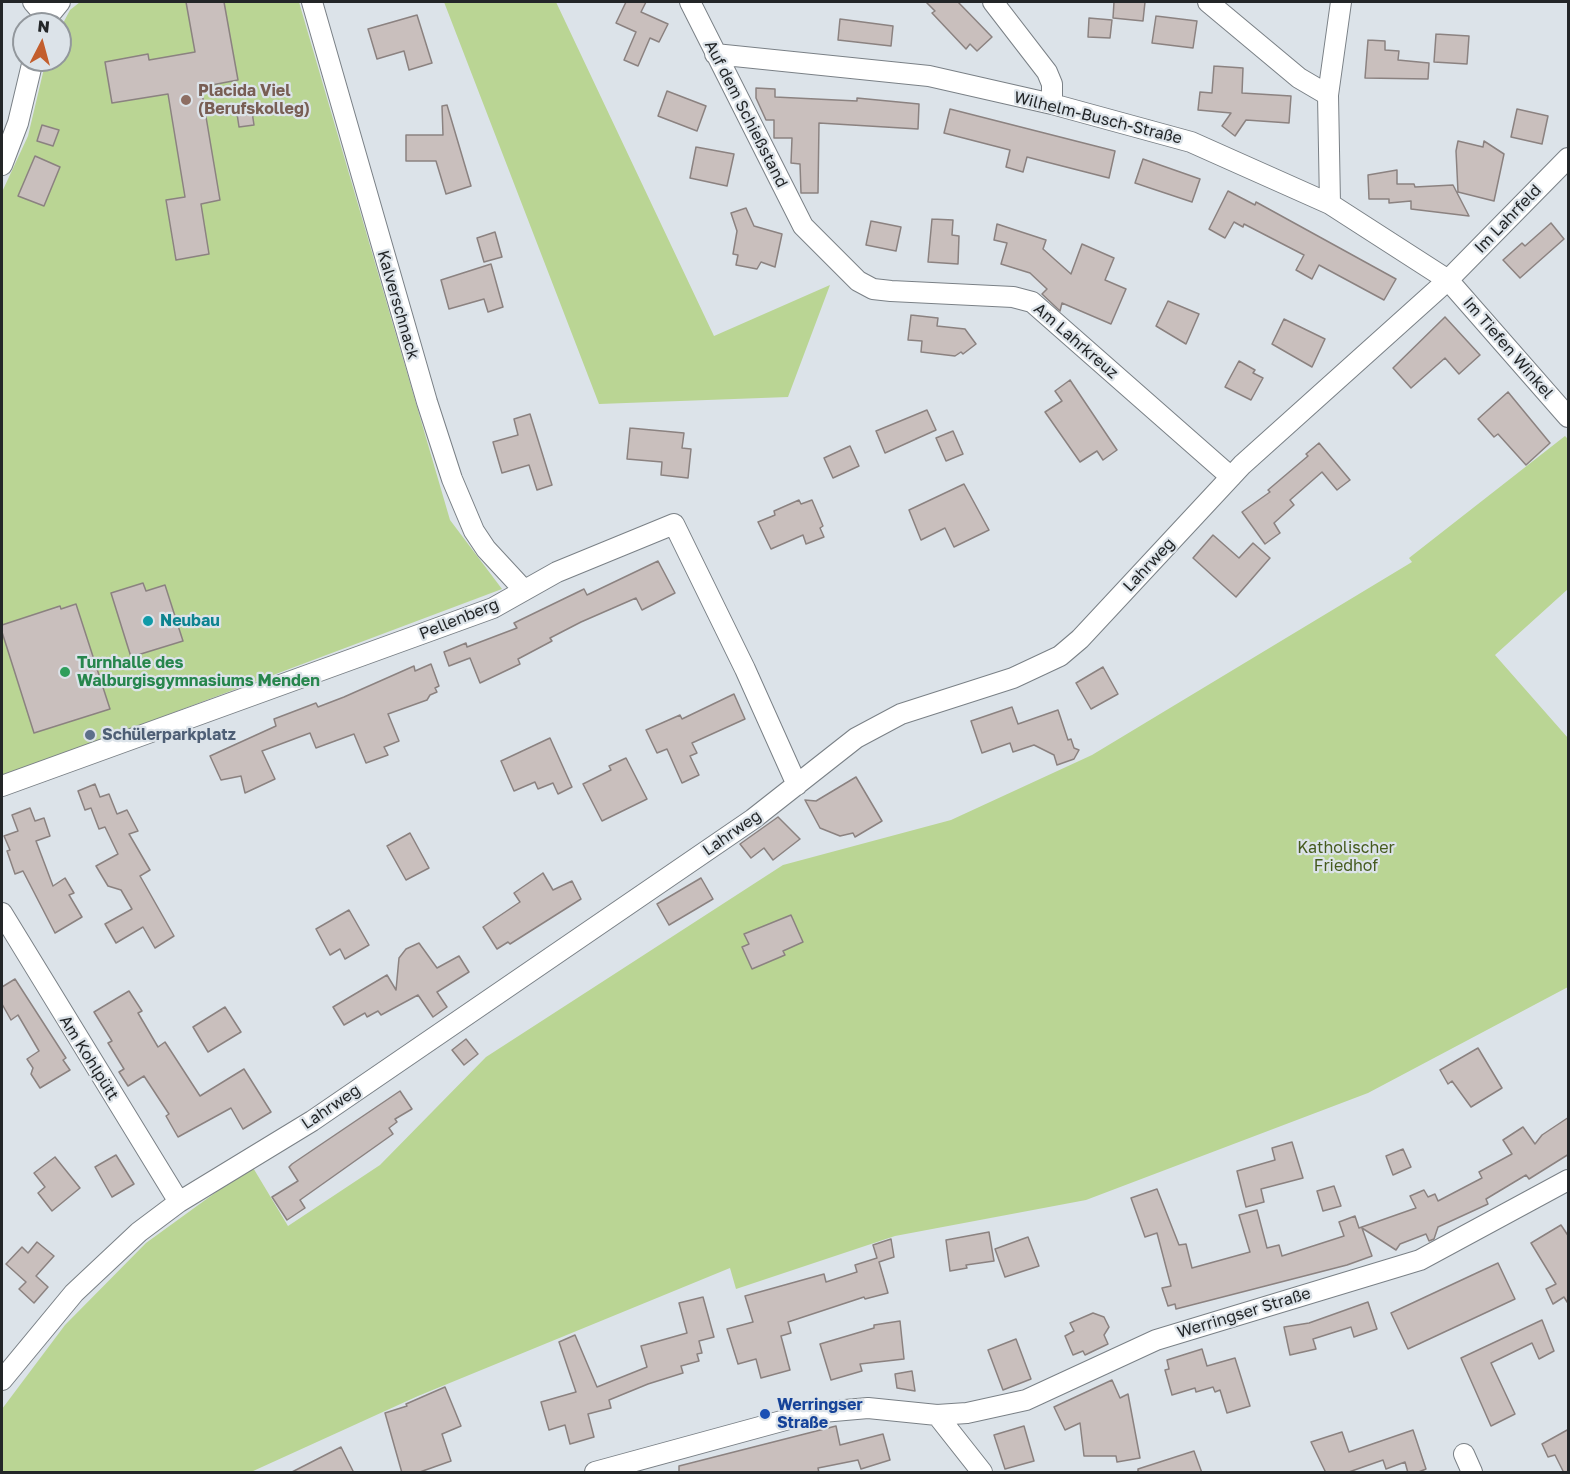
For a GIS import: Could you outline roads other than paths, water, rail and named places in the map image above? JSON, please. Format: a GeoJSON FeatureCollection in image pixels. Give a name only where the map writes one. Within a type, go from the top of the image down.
{"type":"FeatureCollection","features":[{"type":"Feature","properties":{"kind":"street","name":"Kalverschnack"},"geometry":{"type":"LineString","coordinates":[[312,2],[423,391],[452,479],[474,531],[494,558],[523,589]]}},
{"type":"Feature","properties":{"kind":"street","name":"Auf dem Schießstand"},"geometry":{"type":"LineString","coordinates":[[690,2],[803,226]]}},
{"type":"Feature","properties":{"kind":"street"},"geometry":{"type":"LineString","coordinates":[[993,2],[1047,72],[1052,84],[1052,104]]}},
{"type":"Feature","properties":{"kind":"street"},"geometry":{"type":"LineString","coordinates":[[1208,2],[1299,78],[1328,95]]}},
{"type":"Feature","properties":{"kind":"street"},"geometry":{"type":"LineString","coordinates":[[1330,204],[1328,95],[1341,2]]}},
{"type":"Feature","properties":{"kind":"street","name":"Wilhelm-Busch-Straße"},"geometry":{"type":"LineString","coordinates":[[715,54],[929,76],[1052,104],[1191,142],[1330,204],[1448,280]]}},
{"type":"Feature","properties":{"kind":"street"},"geometry":{"type":"LineString","coordinates":[[2,165],[18,123],[30,72]]}},
{"type":"Feature","properties":{"kind":"street","name":"Im Lahrfeld"},"geometry":{"type":"LineString","coordinates":[[1448,280],[1569,158]]}},
{"type":"Feature","properties":{"kind":"street","name":"Am Lahrkreuz"},"geometry":{"type":"LineString","coordinates":[[803,226],[858,281],[873,289],[1013,297],[1032,302],[1231,477]]}},
{"type":"Feature","properties":{"kind":"street","name":"Im Tiefen Winkel"},"geometry":{"type":"LineString","coordinates":[[1448,280],[1569,417]]}},
{"type":"Feature","properties":{"kind":"street","name":"Lahrweg"},"geometry":{"type":"LineString","coordinates":[[2,1380],[74,1293],[110,1257],[179,1203],[312,1121],[753,819],[856,738],[877,725],[923,705],[1013,678],[1060,656],[1080,639],[1231,477],[1448,280]]}},
{"type":"Feature","properties":{"kind":"street","name":"Pellenberg"},"geometry":{"type":"LineString","coordinates":[[2,786],[493,608],[523,589],[557,572],[674,524],[745,669],[797,785]]}},
{"type":"Feature","properties":{"kind":"street","name":"Am Kohlpütt"},"geometry":{"type":"LineString","coordinates":[[2,912],[59,1011],[179,1203]]}},
{"type":"Feature","properties":{"kind":"street","name":"Werringser Straße"},"geometry":{"type":"LineString","coordinates":[[595,1473],[810,1413],[868,1408],[937,1415],[967,1413],[1026,1400],[1156,1340],[1420,1260],[1568,1180]]}},
{"type":"Feature","properties":{"kind":"street"},"geometry":{"type":"LineString","coordinates":[[937,1415],[982,1473]]}},
{"type":"Feature","properties":{"kind":"street"},"geometry":{"type":"LineString","coordinates":[[1464,1454],[1472,1473]]}},
{"type":"Feature","properties":{"kind":"place","name":"Placida Viel (Berufskolleg)"},"geometry":{"type":"Point","coordinates":[186,100]}},
{"type":"Feature","properties":{"kind":"place","name":"Neubau"},"geometry":{"type":"Point","coordinates":[148,621]}},
{"type":"Feature","properties":{"kind":"place","name":"Turnhalle des Walburgisgymnasiums Menden"},"geometry":{"type":"Point","coordinates":[65,672]}},
{"type":"Feature","properties":{"kind":"place","name":"Schülerparkplatz"},"geometry":{"type":"Point","coordinates":[90,735]}},
{"type":"Feature","properties":{"kind":"place","name":"Werringser Straße"},"geometry":{"type":"Point","coordinates":[765,1414]}},
{"type":"Feature","properties":{"kind":"park label","name":"Katholischer Friedhof"},"geometry":{"type":"Point","coordinates":[1346,857]}}]}
